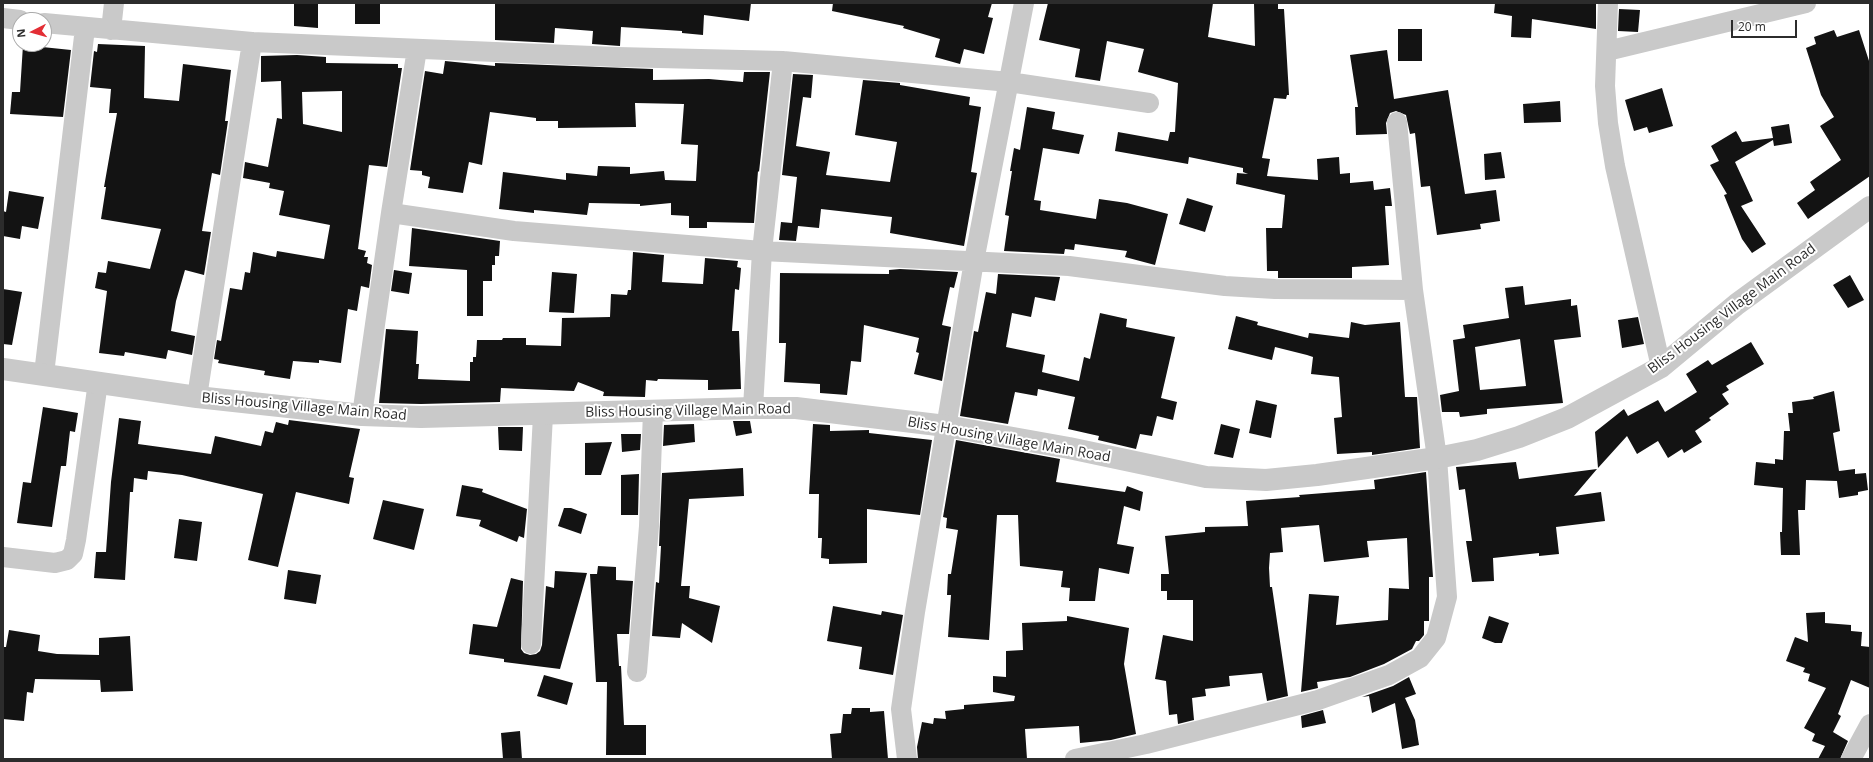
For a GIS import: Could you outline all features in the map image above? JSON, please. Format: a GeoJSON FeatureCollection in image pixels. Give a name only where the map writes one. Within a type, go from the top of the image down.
{"type":"FeatureCollection","features":[{"type":"Feature","properties":{"kind":"street"},"geometry":{"type":"LineString","coordinates":[[111,30],[114,3]]}},
{"type":"Feature","properties":{"kind":"street"},"geometry":{"type":"LineString","coordinates":[[907,759],[901,709],[915,612],[974,261],[1024,3]]}},
{"type":"Feature","properties":{"kind":"street"},"geometry":{"type":"LineString","coordinates":[[1608,3],[1606,51],[1608,123],[1615,166],[1661,367]]}},
{"type":"Feature","properties":{"kind":"street"},"geometry":{"type":"LineString","coordinates":[[1606,51],[1806,3]]}},
{"type":"Feature","properties":{"kind":"street"},"geometry":{"type":"LineString","coordinates":[[52,24],[252,42],[618,57],[782,61],[1008,82],[1149,103]]}},
{"type":"Feature","properties":{"kind":"street"},"geometry":{"type":"LineString","coordinates":[[44,374],[85,28]]}},
{"type":"Feature","properties":{"kind":"street"},"geometry":{"type":"LineString","coordinates":[[197,397],[252,42]]}},
{"type":"Feature","properties":{"kind":"street"},"geometry":{"type":"LineString","coordinates":[[362,415],[391,213],[417,49]]}},
{"type":"Feature","properties":{"kind":"street"},"geometry":{"type":"LineString","coordinates":[[753,408],[762,251],[782,61]]}},
{"type":"Feature","properties":{"kind":"street"},"geometry":{"type":"LineString","coordinates":[[1075,759],[1148,752],[1318,700],[1389,675],[1420,658],[1436,638],[1447,597],[1437,458],[1413,290],[1397,122]]}},
{"type":"Feature","properties":{"kind":"street","name":"Bliss Housing Village Main Road"},"geometry":{"type":"LineString","coordinates":[[3,369],[197,397],[362,415],[421,417],[543,415],[653,410],[796,408],[946,426],[1069,448],[1206,477],[1266,480],[1317,475],[1437,458],[1477,450],[1519,437],[1567,418],[1661,367],[1737,304],[1870,207]]}},
{"type":"Feature","properties":{"kind":"street"},"geometry":{"type":"LineString","coordinates":[[391,213],[514,231],[762,251],[1069,266],[1232,286],[1275,289],[1413,290]]}},
{"type":"Feature","properties":{"kind":"street"},"geometry":{"type":"LineString","coordinates":[[3,557],[55,563],[67,560],[72,554],[76,540],[98,382]]}},
{"type":"Feature","properties":{"kind":"street"},"geometry":{"type":"LineString","coordinates":[[637,672],[649,526],[653,410]]}},
{"type":"Feature","properties":{"kind":"street"},"geometry":{"type":"LineString","coordinates":[[531,644],[543,415]]}},
{"type":"Feature","properties":{"kind":"street"},"geometry":{"type":"LineString","coordinates":[[1851,759],[1870,724]]}},
{"type":"Feature","properties":{"kind":"building"},"geometry":{"type":"Polygon","coordinates":[[[294,3],[318,3],[318,28],[294,26],[294,3]]]}},
{"type":"Feature","properties":{"kind":"building"},"geometry":{"type":"Polygon","coordinates":[[[355,3],[380,3],[380,24],[355,24],[355,3]]]}},
{"type":"Feature","properties":{"kind":"building"},"geometry":{"type":"Polygon","coordinates":[[[495,3],[751,3],[749,21],[704,15],[703,35],[682,33],[682,31],[621,27],[620,46],[592,44],[593,31],[555,28],[554,43],[495,40],[495,3]]]}},
{"type":"Feature","properties":{"kind":"building"},"geometry":{"type":"Polygon","coordinates":[[[833,3],[992,3],[988,17],[993,18],[984,54],[964,49],[960,64],[935,57],[940,39],[903,28],[904,26],[832,11],[833,3]]]}},
{"type":"Feature","properties":{"kind":"building"},"geometry":{"type":"Polygon","coordinates":[[[1048,3],[1213,3],[1208,37],[1255,46],[1254,3],[1278,3],[1278,9],[1284,9],[1289,95],[1287,95],[1286,99],[1274,98],[1262,158],[1270,159],[1267,176],[1318,180],[1317,159],[1339,157],[1340,174],[1350,173],[1350,183],[1373,181],[1374,190],[1390,188],[1392,206],[1385,206],[1389,265],[1352,267],[1352,278],[1278,278],[1278,271],[1267,271],[1266,228],[1282,228],[1285,195],[1236,184],[1237,173],[1248,174],[1243,172],[1243,168],[1189,157],[1188,164],[1115,151],[1118,132],[1168,141],[1170,132],[1175,132],[1178,83],[1138,72],[1144,49],[1107,41],[1100,81],[1075,77],[1080,49],[1039,40],[1048,3]]]}},
{"type":"Feature","properties":{"kind":"building"},"geometry":{"type":"Polygon","coordinates":[[[1495,3],[1596,3],[1596,29],[1532,19],[1531,38],[1511,37],[1512,16],[1494,13],[1495,3]]]}},
{"type":"Feature","properties":{"kind":"building"},"geometry":{"type":"Polygon","coordinates":[[[1619,9],[1640,10],[1638,32],[1618,31],[1619,9]]]}},
{"type":"Feature","properties":{"kind":"building"},"geometry":{"type":"Polygon","coordinates":[[[1398,29],[1422,29],[1422,61],[1398,61],[1398,29]]]}},
{"type":"Feature","properties":{"kind":"building"},"geometry":{"type":"Polygon","coordinates":[[[1834,30],[1837,37],[1859,30],[1870,64],[1870,176],[1808,219],[1797,203],[1815,190],[1810,182],[1841,160],[1820,126],[1834,117],[1821,95],[1806,48],[1816,44],[1814,37],[1834,30]]]}},
{"type":"Feature","properties":{"kind":"building"},"geometry":{"type":"Polygon","coordinates":[[[98,44],[145,46],[144,98],[179,101],[183,64],[231,70],[225,121],[228,121],[220,175],[212,173],[202,231],[211,232],[204,275],[185,270],[176,301],[171,331],[195,336],[192,355],[168,350],[166,359],[125,352],[124,356],[99,353],[107,291],[95,288],[98,272],[106,273],[108,261],[150,269],[161,229],[101,219],[106,187],[104,187],[117,113],[109,113],[111,89],[90,87],[94,51],[97,52],[98,44]]]}},
{"type":"Feature","properties":{"kind":"building"},"geometry":{"type":"Polygon","coordinates":[[[52,48],[71,50],[63,117],[10,114],[12,92],[20,92],[23,52],[52,52],[52,48]]]}},
{"type":"Feature","properties":{"kind":"building"},"geometry":{"type":"Polygon","coordinates":[[[1387,50],[1394,99],[1448,90],[1465,194],[1496,190],[1500,221],[1480,224],[1481,229],[1437,235],[1430,186],[1421,187],[1415,133],[1410,134],[1406,115],[1396,111],[1390,113],[1386,123],[1387,134],[1356,135],[1355,107],[1358,107],[1350,55],[1387,50]]]}},
{"type":"Feature","properties":{"kind":"building"},"geometry":{"type":"Polygon","coordinates":[[[297,55],[326,57],[326,63],[398,64],[398,68],[402,68],[387,167],[369,165],[358,249],[366,251],[364,257],[368,257],[367,263],[372,265],[369,288],[361,286],[357,311],[348,309],[341,363],[319,360],[319,363],[293,361],[290,379],[264,375],[265,371],[218,363],[219,360],[214,359],[217,340],[221,341],[230,288],[242,290],[245,272],[250,273],[253,252],[276,257],[277,251],[324,259],[330,225],[279,215],[284,191],[269,188],[270,183],[243,178],[245,162],[268,167],[277,118],[282,119],[281,81],[261,82],[261,56],[297,55]],[[342,91],[302,92],[303,124],[342,132],[342,91]]]}},
{"type":"Feature","properties":{"kind":"building"},"geometry":{"type":"Polygon","coordinates":[[[445,61],[495,66],[495,63],[653,69],[653,80],[709,79],[743,82],[744,72],[770,72],[759,172],[758,171],[754,223],[707,222],[707,228],[689,228],[689,216],[671,215],[671,203],[640,206],[640,204],[589,203],[587,215],[534,210],[534,213],[499,209],[503,172],[566,180],[566,173],[597,176],[598,166],[630,167],[630,174],[664,171],[665,180],[696,181],[698,145],[681,144],[684,104],[635,103],[636,127],[558,128],[558,121],[536,121],[536,118],[490,112],[482,165],[469,162],[463,193],[428,188],[430,177],[422,175],[422,171],[410,170],[425,71],[443,74],[445,61]]]}},
{"type":"Feature","properties":{"kind":"building"},"geometry":{"type":"Polygon","coordinates":[[[793,74],[813,75],[811,98],[803,97],[796,146],[830,152],[826,175],[890,182],[897,142],[855,135],[863,80],[900,83],[900,85],[970,97],[969,105],[981,107],[971,172],[977,173],[964,246],[890,233],[892,217],[821,209],[819,228],[798,226],[796,241],[779,240],[781,222],[792,223],[797,177],[782,175],[793,74]]]}},
{"type":"Feature","properties":{"kind":"building"},"geometry":{"type":"Polygon","coordinates":[[[1662,88],[1673,126],[1649,133],[1647,127],[1634,131],[1625,100],[1662,88]]]}},
{"type":"Feature","properties":{"kind":"building"},"geometry":{"type":"Polygon","coordinates":[[[1560,101],[1561,122],[1524,123],[1523,104],[1560,101]]]}},
{"type":"Feature","properties":{"kind":"building"},"geometry":{"type":"Polygon","coordinates":[[[1027,107],[1055,112],[1052,129],[1084,135],[1079,154],[1043,148],[1034,200],[1041,201],[1040,210],[1096,219],[1099,199],[1127,203],[1168,214],[1155,265],[1125,257],[1127,251],[1075,244],[1074,250],[1065,249],[1064,254],[1004,251],[1009,216],[1005,215],[1012,171],[1010,171],[1014,148],[1020,150],[1027,107]]]}},
{"type":"Feature","properties":{"kind":"building"},"geometry":{"type":"Polygon","coordinates":[[[1789,124],[1792,143],[1774,146],[1773,140],[1735,162],[1753,201],[1741,206],[1766,244],[1752,253],[1742,239],[1724,195],[1727,194],[1710,165],[1719,161],[1711,146],[1736,131],[1742,142],[1773,138],[1771,127],[1789,124]]]}},
{"type":"Feature","properties":{"kind":"building"},"geometry":{"type":"Polygon","coordinates":[[[1501,152],[1505,178],[1485,180],[1484,154],[1501,152]]]}},
{"type":"Feature","properties":{"kind":"building"},"geometry":{"type":"Polygon","coordinates":[[[9,191],[44,197],[38,229],[22,226],[20,239],[3,236],[3,211],[6,212],[9,191]]]}},
{"type":"Feature","properties":{"kind":"building"},"geometry":{"type":"Polygon","coordinates":[[[1187,198],[1213,206],[1205,232],[1179,224],[1187,198]]]}},
{"type":"Feature","properties":{"kind":"building"},"geometry":{"type":"Polygon","coordinates":[[[412,228],[500,241],[499,256],[495,256],[495,265],[492,265],[492,281],[483,281],[483,316],[467,316],[467,270],[409,266],[412,228]]]}},
{"type":"Feature","properties":{"kind":"building"},"geometry":{"type":"Polygon","coordinates":[[[633,252],[664,255],[662,282],[703,284],[705,258],[738,261],[737,267],[741,268],[739,290],[735,289],[732,331],[739,331],[741,389],[708,390],[708,380],[658,379],[657,381],[646,380],[645,397],[603,396],[604,392],[578,382],[574,391],[501,388],[500,402],[421,404],[379,403],[386,329],[418,331],[416,364],[419,364],[418,379],[470,381],[470,362],[473,362],[473,357],[476,357],[477,340],[526,338],[526,345],[561,346],[562,318],[610,317],[611,294],[627,295],[628,290],[631,290],[633,252]]]}},
{"type":"Feature","properties":{"kind":"building"},"geometry":{"type":"Polygon","coordinates":[[[900,269],[958,272],[954,288],[950,287],[942,325],[951,327],[942,381],[914,374],[919,353],[916,352],[919,338],[864,325],[861,362],[851,361],[847,395],[820,393],[820,384],[784,382],[786,343],[779,343],[780,273],[889,274],[889,270],[900,269]]]}},
{"type":"Feature","properties":{"kind":"building"},"geometry":{"type":"Polygon","coordinates":[[[394,270],[412,273],[409,294],[391,291],[394,270]]]}},
{"type":"Feature","properties":{"kind":"building"},"geometry":{"type":"Polygon","coordinates":[[[552,272],[577,274],[574,313],[549,312],[552,272]]]}},
{"type":"Feature","properties":{"kind":"building"},"geometry":{"type":"Polygon","coordinates":[[[998,274],[1060,277],[1055,301],[1035,297],[1031,317],[1012,313],[1006,347],[1045,355],[1042,372],[1079,381],[1084,357],[1090,359],[1100,313],[1127,319],[1126,327],[1175,337],[1161,398],[1177,402],[1173,420],[1157,416],[1152,436],[1140,434],[1136,449],[1098,440],[1099,436],[1068,429],[1075,397],[1038,389],[1037,396],[1015,392],[1008,424],[960,416],[974,331],[978,332],[986,292],[996,294],[998,274]]]}},
{"type":"Feature","properties":{"kind":"building"},"geometry":{"type":"Polygon","coordinates":[[[1850,275],[1864,300],[1848,308],[1833,285],[1850,275]]]}},
{"type":"Feature","properties":{"kind":"building"},"geometry":{"type":"Polygon","coordinates":[[[1523,286],[1525,305],[1571,299],[1571,306],[1577,305],[1581,337],[1554,340],[1563,403],[1487,409],[1487,414],[1460,417],[1459,412],[1442,412],[1440,395],[1459,391],[1453,340],[1465,338],[1463,325],[1509,318],[1505,288],[1523,286]],[[1520,339],[1475,347],[1480,390],[1526,386],[1520,339]]]}},
{"type":"Feature","properties":{"kind":"building"},"geometry":{"type":"Polygon","coordinates":[[[3,289],[22,292],[12,345],[3,344],[3,289]]]}},
{"type":"Feature","properties":{"kind":"building"},"geometry":{"type":"Polygon","coordinates":[[[1236,316],[1258,322],[1257,325],[1308,338],[1309,333],[1349,338],[1351,322],[1365,325],[1400,322],[1405,397],[1417,397],[1420,448],[1372,455],[1372,452],[1337,454],[1334,418],[1342,417],[1339,377],[1311,374],[1313,357],[1307,355],[1275,347],[1272,360],[1228,349],[1236,316]]]}},
{"type":"Feature","properties":{"kind":"building"},"geometry":{"type":"Polygon","coordinates":[[[1638,317],[1644,344],[1622,348],[1618,320],[1638,317]]]}},
{"type":"Feature","properties":{"kind":"building"},"geometry":{"type":"Polygon","coordinates":[[[1751,342],[1764,364],[1726,386],[1729,390],[1722,394],[1729,404],[1709,418],[1711,420],[1695,431],[1702,442],[1684,453],[1682,449],[1668,458],[1658,441],[1637,454],[1627,436],[1598,468],[1595,432],[1624,409],[1628,416],[1658,400],[1665,412],[1697,392],[1686,374],[1708,360],[1712,365],[1751,342]]]}},
{"type":"Feature","properties":{"kind":"building"},"geometry":{"type":"Polygon","coordinates":[[[1834,391],[1840,431],[1833,433],[1839,471],[1855,469],[1855,474],[1866,473],[1868,490],[1858,492],[1858,495],[1839,498],[1837,481],[1806,480],[1805,510],[1798,510],[1800,555],[1781,555],[1780,532],[1782,532],[1783,488],[1754,485],[1756,462],[1775,464],[1775,459],[1783,460],[1784,431],[1790,431],[1788,413],[1793,413],[1792,402],[1814,399],[1813,397],[1834,391]]]}},
{"type":"Feature","properties":{"kind":"building"},"geometry":{"type":"Polygon","coordinates":[[[1256,400],[1277,405],[1271,438],[1249,433],[1256,400]]]}},
{"type":"Feature","properties":{"kind":"building"},"geometry":{"type":"Polygon","coordinates":[[[43,407],[78,413],[75,432],[70,431],[66,466],[61,466],[52,527],[17,523],[23,482],[31,483],[43,407]]]}},
{"type":"Feature","properties":{"kind":"building"},"geometry":{"type":"Polygon","coordinates":[[[119,418],[141,421],[138,444],[211,454],[215,436],[261,446],[265,431],[273,433],[276,422],[288,425],[289,420],[360,429],[349,477],[354,478],[349,504],[296,492],[278,567],[248,560],[263,494],[182,475],[148,471],[147,480],[134,478],[133,492],[130,492],[125,580],[94,578],[96,552],[106,552],[111,482],[119,418]]]}},
{"type":"Feature","properties":{"kind":"building"},"geometry":{"type":"Polygon","coordinates":[[[733,421],[750,421],[752,433],[736,436],[733,421]]]}},
{"type":"Feature","properties":{"kind":"building"},"geometry":{"type":"Polygon","coordinates":[[[694,424],[695,442],[663,446],[664,425],[694,424]]]}},
{"type":"Feature","properties":{"kind":"building"},"geometry":{"type":"Polygon","coordinates":[[[813,424],[830,425],[830,431],[869,430],[869,433],[932,440],[920,515],[867,509],[867,563],[829,564],[829,559],[821,558],[822,538],[818,538],[819,494],[809,494],[813,424]]]}},
{"type":"Feature","properties":{"kind":"building"},"geometry":{"type":"Polygon","coordinates":[[[1221,424],[1240,429],[1233,458],[1214,454],[1221,424]]]}},
{"type":"Feature","properties":{"kind":"building"},"geometry":{"type":"Polygon","coordinates":[[[498,427],[523,427],[522,451],[499,450],[498,427]]]}},
{"type":"Feature","properties":{"kind":"building"},"geometry":{"type":"Polygon","coordinates":[[[621,434],[641,434],[640,450],[622,452],[621,434]]]}},
{"type":"Feature","properties":{"kind":"building"},"geometry":{"type":"Polygon","coordinates":[[[956,440],[1060,459],[1056,482],[1125,492],[1127,486],[1143,492],[1140,511],[1124,506],[1117,544],[1134,547],[1129,574],[1099,568],[1095,601],[1069,601],[1070,588],[1061,587],[1063,571],[1020,566],[1018,515],[997,515],[989,640],[948,637],[951,595],[947,595],[948,574],[951,574],[958,530],[946,528],[947,518],[943,517],[956,440]]]}},
{"type":"Feature","properties":{"kind":"building"},"geometry":{"type":"Polygon","coordinates":[[[612,442],[601,475],[585,475],[585,443],[612,442]]]}},
{"type":"Feature","properties":{"kind":"building"},"geometry":{"type":"Polygon","coordinates":[[[1516,462],[1519,479],[1597,469],[1574,496],[1601,492],[1605,521],[1556,527],[1559,554],[1539,556],[1539,553],[1493,558],[1494,581],[1472,582],[1466,541],[1472,541],[1465,489],[1459,490],[1456,467],[1516,462]]]}},
{"type":"Feature","properties":{"kind":"building"},"geometry":{"type":"Polygon","coordinates":[[[743,468],[744,496],[689,499],[681,586],[690,586],[689,598],[720,606],[712,643],[682,623],[680,638],[652,636],[656,582],[659,583],[662,473],[743,468]]]}},
{"type":"Feature","properties":{"kind":"building"},"geometry":{"type":"Polygon","coordinates":[[[1426,472],[1433,577],[1429,577],[1429,621],[1424,621],[1424,635],[1419,641],[1416,641],[1412,649],[1384,664],[1350,677],[1317,682],[1318,688],[1301,692],[1309,594],[1339,596],[1336,625],[1388,620],[1389,588],[1409,589],[1407,538],[1367,541],[1369,557],[1324,562],[1319,525],[1281,528],[1283,552],[1270,553],[1269,568],[1270,587],[1272,587],[1288,696],[1267,701],[1262,673],[1229,676],[1230,686],[1205,689],[1206,696],[1192,698],[1194,720],[1178,724],[1177,714],[1169,715],[1166,681],[1155,679],[1163,635],[1193,641],[1193,600],[1167,600],[1167,591],[1161,591],[1161,574],[1169,574],[1165,536],[1205,532],[1205,527],[1248,526],[1246,501],[1375,489],[1374,480],[1426,472]]]}},
{"type":"Feature","properties":{"kind":"building"},"geometry":{"type":"Polygon","coordinates":[[[639,474],[638,515],[621,515],[621,475],[639,474]]]}},
{"type":"Feature","properties":{"kind":"building"},"geometry":{"type":"Polygon","coordinates":[[[462,485],[483,489],[482,492],[527,509],[524,538],[519,536],[517,542],[479,526],[481,520],[456,516],[462,485]]]}},
{"type":"Feature","properties":{"kind":"building"},"geometry":{"type":"Polygon","coordinates":[[[383,500],[424,509],[414,550],[373,539],[383,500]]]}},
{"type":"Feature","properties":{"kind":"building"},"geometry":{"type":"Polygon","coordinates":[[[564,508],[571,508],[587,514],[581,534],[558,526],[564,508]]]}},
{"type":"Feature","properties":{"kind":"building"},"geometry":{"type":"Polygon","coordinates":[[[179,519],[202,522],[197,561],[174,558],[179,519]]]}},
{"type":"Feature","properties":{"kind":"building"},"geometry":{"type":"Polygon","coordinates":[[[598,566],[616,567],[616,580],[633,581],[629,634],[617,634],[619,666],[621,666],[624,725],[646,725],[646,755],[606,755],[607,682],[596,682],[590,574],[597,574],[598,566]]]}},
{"type":"Feature","properties":{"kind":"building"},"geometry":{"type":"Polygon","coordinates":[[[288,570],[321,575],[316,604],[284,599],[288,570]]]}},
{"type":"Feature","properties":{"kind":"building"},"geometry":{"type":"Polygon","coordinates":[[[555,571],[587,573],[560,669],[504,662],[504,659],[469,654],[473,624],[497,627],[511,578],[523,581],[521,649],[524,653],[530,655],[536,654],[540,651],[542,645],[546,586],[554,588],[555,571]]]}},
{"type":"Feature","properties":{"kind":"building"},"geometry":{"type":"Polygon","coordinates":[[[833,606],[881,615],[882,611],[903,615],[893,675],[859,669],[862,647],[827,641],[833,606]]]}},
{"type":"Feature","properties":{"kind":"building"},"geometry":{"type":"Polygon","coordinates":[[[1825,612],[1825,623],[1851,625],[1851,631],[1862,632],[1861,646],[1870,647],[1870,688],[1851,680],[1838,714],[1841,716],[1833,732],[1848,741],[1840,759],[1818,759],[1825,746],[1812,741],[1815,734],[1804,728],[1826,688],[1808,681],[1810,674],[1803,672],[1805,668],[1786,661],[1795,637],[1808,642],[1806,613],[1825,612]]]}},
{"type":"Feature","properties":{"kind":"building"},"geometry":{"type":"Polygon","coordinates":[[[1067,616],[1129,628],[1124,664],[1136,734],[1111,740],[1080,743],[1079,726],[1025,729],[1027,759],[918,759],[917,747],[922,722],[933,724],[934,718],[946,719],[945,711],[964,709],[964,705],[1014,701],[1015,696],[993,692],[993,676],[1006,677],[1006,651],[1023,650],[1022,623],[1067,621],[1067,616]]]}},
{"type":"Feature","properties":{"kind":"building"},"geometry":{"type":"Polygon","coordinates":[[[1489,616],[1509,623],[1502,643],[1495,643],[1482,638],[1489,616]]]}},
{"type":"Feature","properties":{"kind":"building"},"geometry":{"type":"Polygon","coordinates":[[[9,630],[40,635],[38,651],[57,654],[99,655],[99,638],[130,636],[133,691],[101,692],[100,680],[35,679],[33,693],[27,692],[24,721],[3,719],[3,647],[6,647],[9,630]]]}},
{"type":"Feature","properties":{"kind":"building"},"geometry":{"type":"Polygon","coordinates":[[[544,675],[573,683],[567,705],[537,696],[544,675]]]}},
{"type":"Feature","properties":{"kind":"building"},"geometry":{"type":"Polygon","coordinates":[[[1409,677],[1416,694],[1405,698],[1415,720],[1419,745],[1402,749],[1395,703],[1372,713],[1369,696],[1362,697],[1393,686],[1409,677]]]}},
{"type":"Feature","properties":{"kind":"building"},"geometry":{"type":"Polygon","coordinates":[[[852,708],[870,708],[870,712],[884,711],[888,759],[832,759],[830,734],[841,733],[843,714],[851,714],[852,708]]]}},
{"type":"Feature","properties":{"kind":"building"},"geometry":{"type":"Polygon","coordinates":[[[1323,710],[1326,723],[1302,728],[1301,716],[1323,710]]]}},
{"type":"Feature","properties":{"kind":"building"},"geometry":{"type":"Polygon","coordinates":[[[520,731],[522,759],[503,759],[501,733],[520,731]]]}}]}
